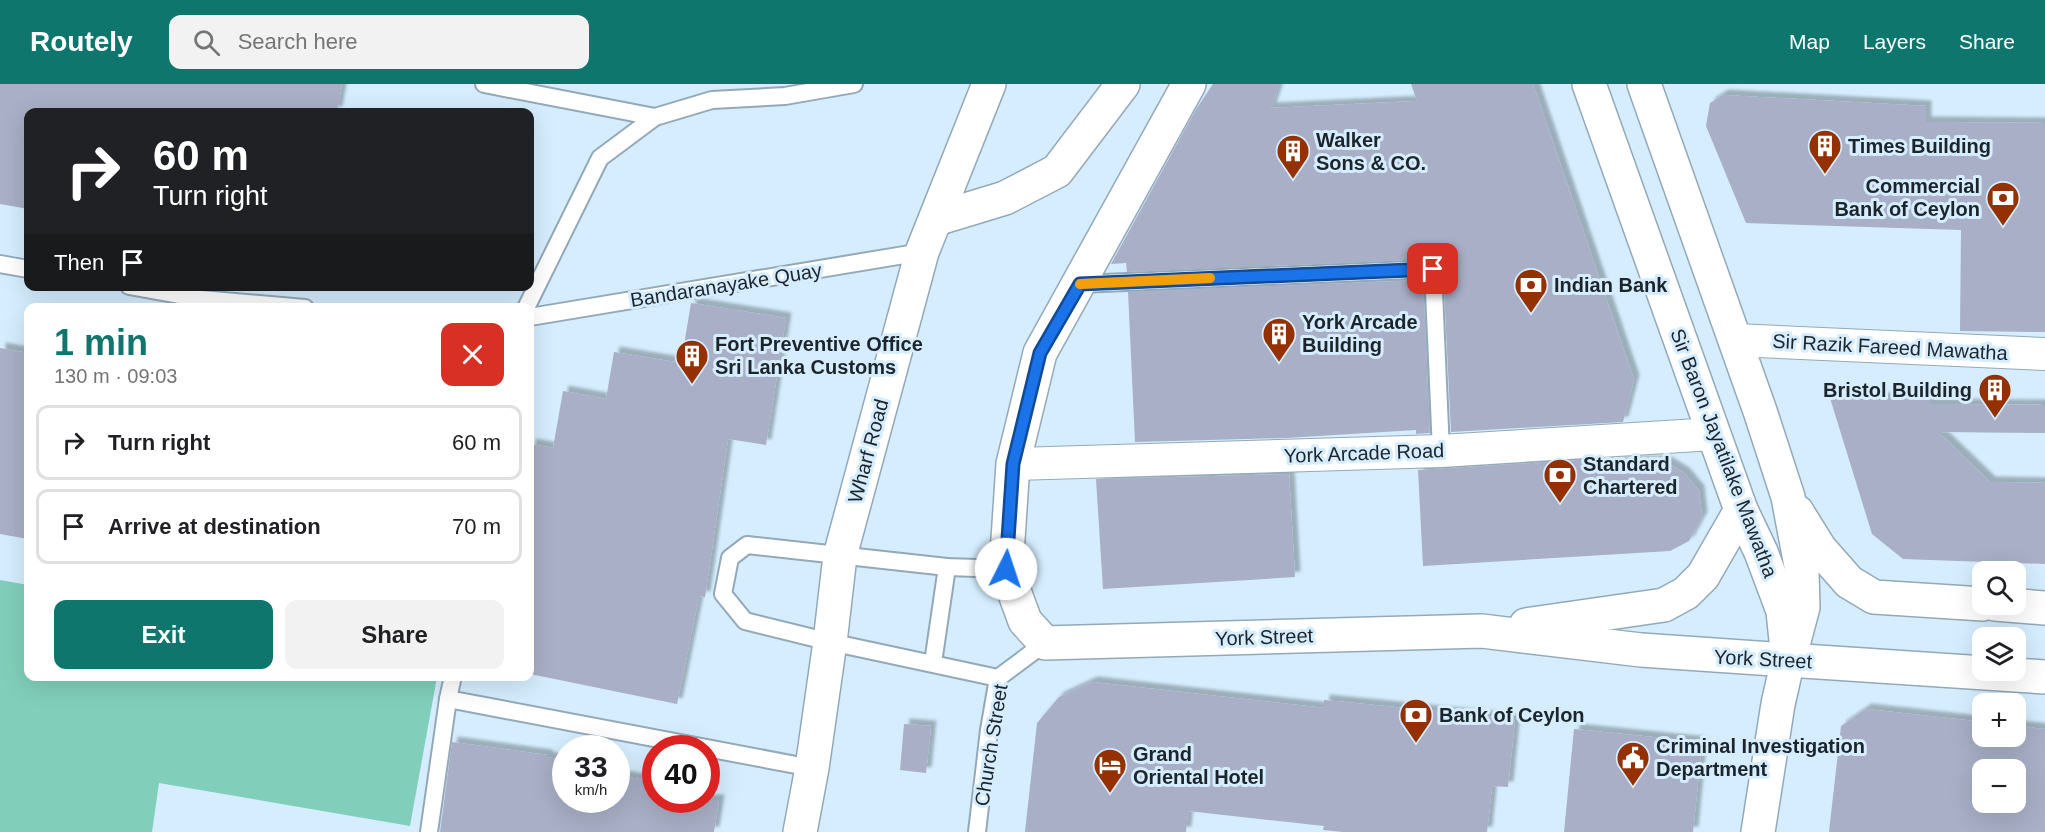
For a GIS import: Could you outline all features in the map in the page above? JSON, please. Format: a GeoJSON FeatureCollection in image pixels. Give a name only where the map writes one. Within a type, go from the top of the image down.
{"type":"FeatureCollection","features":[{"type":"Feature","properties":{"kind":"main road","name":"Wharf Road"},"geometry":{"type":"LineString","coordinates":[[800,832],[812,768],[840,556],[922,252],[989,84]]}},
{"type":"Feature","properties":{"kind":"main road"},"geometry":{"type":"LineString","coordinates":[[936,219],[1005,198],[1057,171],[1124,84]]}},
{"type":"Feature","properties":{"kind":"main road"},"geometry":{"type":"LineString","coordinates":[[1045,643],[1025,621],[1006,569],[1013,464],[1040,353],[1189,84]]}},
{"type":"Feature","properties":{"kind":"main road","name":"Sir Baron Jayatilake Mawatha"},"geometry":{"type":"LineString","coordinates":[[1589,84],[1741,510],[1761,552],[1784,611],[1788,660],[1778,704],[1758,832]]}},
{"type":"Feature","properties":{"kind":"main road"},"geometry":{"type":"LineString","coordinates":[[1644,84],[1788,497],[1802,571],[1803,607],[1788,660]]}},
{"type":"Feature","properties":{"kind":"main road"},"geometry":{"type":"LineString","coordinates":[[1788,497],[1820,549],[1849,582],[1874,597],[1972,603]]}},
{"type":"Feature","properties":{"kind":"main road","name":"York Street"},"geometry":{"type":"LineString","coordinates":[[1045,643],[1482,631],[1664,605],[1686,593],[1703,576],[1741,510]]}},
{"type":"Feature","properties":{"kind":"main road"},"geometry":{"type":"LineString","coordinates":[[2026,606],[2045,608]]}},
{"type":"Feature","properties":{"kind":"main road","name":"York Street"},"geometry":{"type":"LineString","coordinates":[[1482,631],[1641,650],[2045,677]]}},
{"type":"Feature","properties":{"kind":"street","name":"Sir Razik Fareed Mawatha"},"geometry":{"type":"LineString","coordinates":[[1735,340],[2045,354]]}},
{"type":"Feature","properties":{"kind":"street","name":"York Arcade Road"},"geometry":{"type":"LineString","coordinates":[[1013,464],[1442,451],[1714,434]]}},
{"type":"Feature","properties":{"kind":"lane"},"geometry":{"type":"LineString","coordinates":[[484,84],[655,117]]}},
{"type":"Feature","properties":{"kind":"lane"},"geometry":{"type":"LineString","coordinates":[[528,303],[600,158],[655,117],[712,100],[785,96],[854,84]]}},
{"type":"Feature","properties":{"kind":"lane","name":"Bandaranayake Quay"},"geometry":{"type":"LineString","coordinates":[[534,316],[922,252]]}},
{"type":"Feature","properties":{"kind":"lane"},"geometry":{"type":"LineString","coordinates":[[0,264],[24,268]]}},
{"type":"Feature","properties":{"kind":"lane"},"geometry":{"type":"LineString","coordinates":[[1080,284],[1433,269],[1442,451]]}},
{"type":"Feature","properties":{"kind":"lane"},"geometry":{"type":"LineString","coordinates":[[157,291],[201,299],[247,303]]}},
{"type":"Feature","properties":{"kind":"lane"},"geometry":{"type":"LineString","coordinates":[[998,678],[830,642],[745,621],[723,594],[730,558],[747,545],[947,567],[1006,569]]}},
{"type":"Feature","properties":{"kind":"lane"},"geometry":{"type":"LineString","coordinates":[[933,663],[947,567]]}},
{"type":"Feature","properties":{"kind":"lane","name":"Church Street"},"geometry":{"type":"LineString","coordinates":[[977,832],[989,730],[998,678],[1045,643]]}},
{"type":"Feature","properties":{"kind":"lane"},"geometry":{"type":"LineString","coordinates":[[429,832],[452,681]]}},
{"type":"Feature","properties":{"kind":"lane"},"geometry":{"type":"LineString","coordinates":[[448,699],[812,768]]}},
{"type":"Feature","properties":{"kind":"shaded area"},"geometry":{"type":"Polygon","coordinates":[[[0,580],[24,584],[24,681],[436,681],[410,826],[159,783],[152,832],[0,832],[0,580]]]}},
{"type":"Feature","properties":{"kind":"building"},"geometry":{"type":"Polygon","coordinates":[[[0,84],[342,84],[338,108],[24,108],[24,208],[0,204],[0,84]]]}},
{"type":"Feature","properties":{"kind":"building"},"geometry":{"type":"Polygon","coordinates":[[[1213,84],[1279,84],[1271,108],[1417,101],[1411,84],[1533,84],[1634,380],[1623,422],[1451,432],[1443,269],[1437,259],[1127,272],[1126,263],[1111,264],[1195,111],[1213,84]]]}},
{"type":"Feature","properties":{"kind":"building"},"geometry":{"type":"Polygon","coordinates":[[[1723,95],[1926,106],[1926,122],[2045,123],[2045,332],[1960,331],[1961,230],[1746,223],[1706,126],[1710,103],[1723,95]]]}},
{"type":"Feature","properties":{"kind":"building","name":"York Arcade Building"},"geometry":{"type":"Polygon","coordinates":[[[1423,280],[1430,433],[1416,434],[1416,430],[1286,438],[1135,442],[1128,292],[1423,280]]]}},
{"type":"Feature","properties":{"kind":"building"},"geometry":{"type":"Polygon","coordinates":[[[691,303],[786,318],[766,445],[728,439],[705,597],[699,596],[677,704],[534,675],[534,445],[553,448],[563,391],[606,399],[614,352],[681,363],[691,303]]]}},
{"type":"Feature","properties":{"kind":"building"},"geometry":{"type":"Polygon","coordinates":[[[0,348],[24,352],[24,538],[0,534],[0,348]]]}},
{"type":"Feature","properties":{"kind":"building"},"geometry":{"type":"Polygon","coordinates":[[[1830,398],[1931,398],[1931,404],[2045,405],[2045,433],[1938,432],[1990,482],[2045,483],[2045,564],[2026,563],[2026,561],[1903,559],[1872,534],[1830,398]]]}},
{"type":"Feature","properties":{"kind":"building","name":"Standard Chartered"},"geometry":{"type":"Polygon","coordinates":[[[1613,458],[1612,463],[1664,461],[1684,473],[1699,491],[1702,517],[1689,541],[1670,551],[1423,566],[1418,470],[1613,458]]]}},
{"type":"Feature","properties":{"kind":"building"},"geometry":{"type":"Polygon","coordinates":[[[1289,474],[1295,577],[1103,589],[1096,479],[1289,474]]]}},
{"type":"Feature","properties":{"kind":"building"},"geometry":{"type":"Polygon","coordinates":[[[1092,682],[1324,708],[1324,700],[1515,719],[1508,787],[1492,786],[1487,832],[1343,832],[1323,830],[1324,826],[1188,811],[1186,832],[1025,832],[1037,723],[1059,697],[1092,682]]]}},
{"type":"Feature","properties":{"kind":"building"},"geometry":{"type":"Polygon","coordinates":[[[1866,709],[1972,721],[1972,747],[2026,747],[2026,727],[2045,729],[2045,832],[1829,832],[1841,726],[1866,709]]]}},
{"type":"Feature","properties":{"kind":"building"},"geometry":{"type":"Polygon","coordinates":[[[904,724],[931,726],[926,773],[900,770],[904,724]]]}},
{"type":"Feature","properties":{"kind":"building","name":"Criminal Investigation Department"},"geometry":{"type":"Polygon","coordinates":[[[1574,729],[1702,742],[1693,832],[1564,832],[1574,729]]]}},
{"type":"Feature","properties":{"kind":"building"},"geometry":{"type":"Polygon","coordinates":[[[452,742],[547,755],[552,758],[552,813],[630,813],[630,777],[642,780],[642,813],[717,813],[714,832],[440,832],[452,742]]]}},
{"type":"Feature","properties":{"kind":"slow traffic"},"geometry":{"type":"LineString","coordinates":[[1080,284],[1210,278]]}},
{"type":"Feature","properties":{"kind":"place","name":"Times Building"},"geometry":{"type":"Point","coordinates":[1825,175]}},
{"type":"Feature","properties":{"kind":"place","name":"Walker Sons & CO."},"geometry":{"type":"Point","coordinates":[1293,180]}},
{"type":"Feature","properties":{"kind":"place","name":"Commercial Bank of Ceylon"},"geometry":{"type":"Point","coordinates":[2003,227]}},
{"type":"Feature","properties":{"kind":"place","name":"Indian Bank"},"geometry":{"type":"Point","coordinates":[1531,314]}},
{"type":"Feature","properties":{"kind":"place","name":"York Arcade Building"},"geometry":{"type":"Point","coordinates":[1279,363]}},
{"type":"Feature","properties":{"kind":"place","name":"Fort Preventive Office Sri Lanka Customs"},"geometry":{"type":"Point","coordinates":[692,385]}},
{"type":"Feature","properties":{"kind":"place","name":"Bristol Building"},"geometry":{"type":"Point","coordinates":[1995,419]}},
{"type":"Feature","properties":{"kind":"place","name":"Standard Chartered"},"geometry":{"type":"Point","coordinates":[1560,504]}},
{"type":"Feature","properties":{"kind":"place","name":"Bank of Ceylon"},"geometry":{"type":"Point","coordinates":[1416,744]}},
{"type":"Feature","properties":{"kind":"place","name":"Criminal Investigation Department"},"geometry":{"type":"Point","coordinates":[1633,787]}},
{"type":"Feature","properties":{"kind":"place","name":"Grand Oriental Hotel"},"geometry":{"type":"Point","coordinates":[1110,794]}},
{"type":"Feature","properties":{"kind":"route"},"geometry":{"type":"LineString","coordinates":[[1006,569],[1013,464],[1040,353],[1080,284],[1433,269]]}}]}
